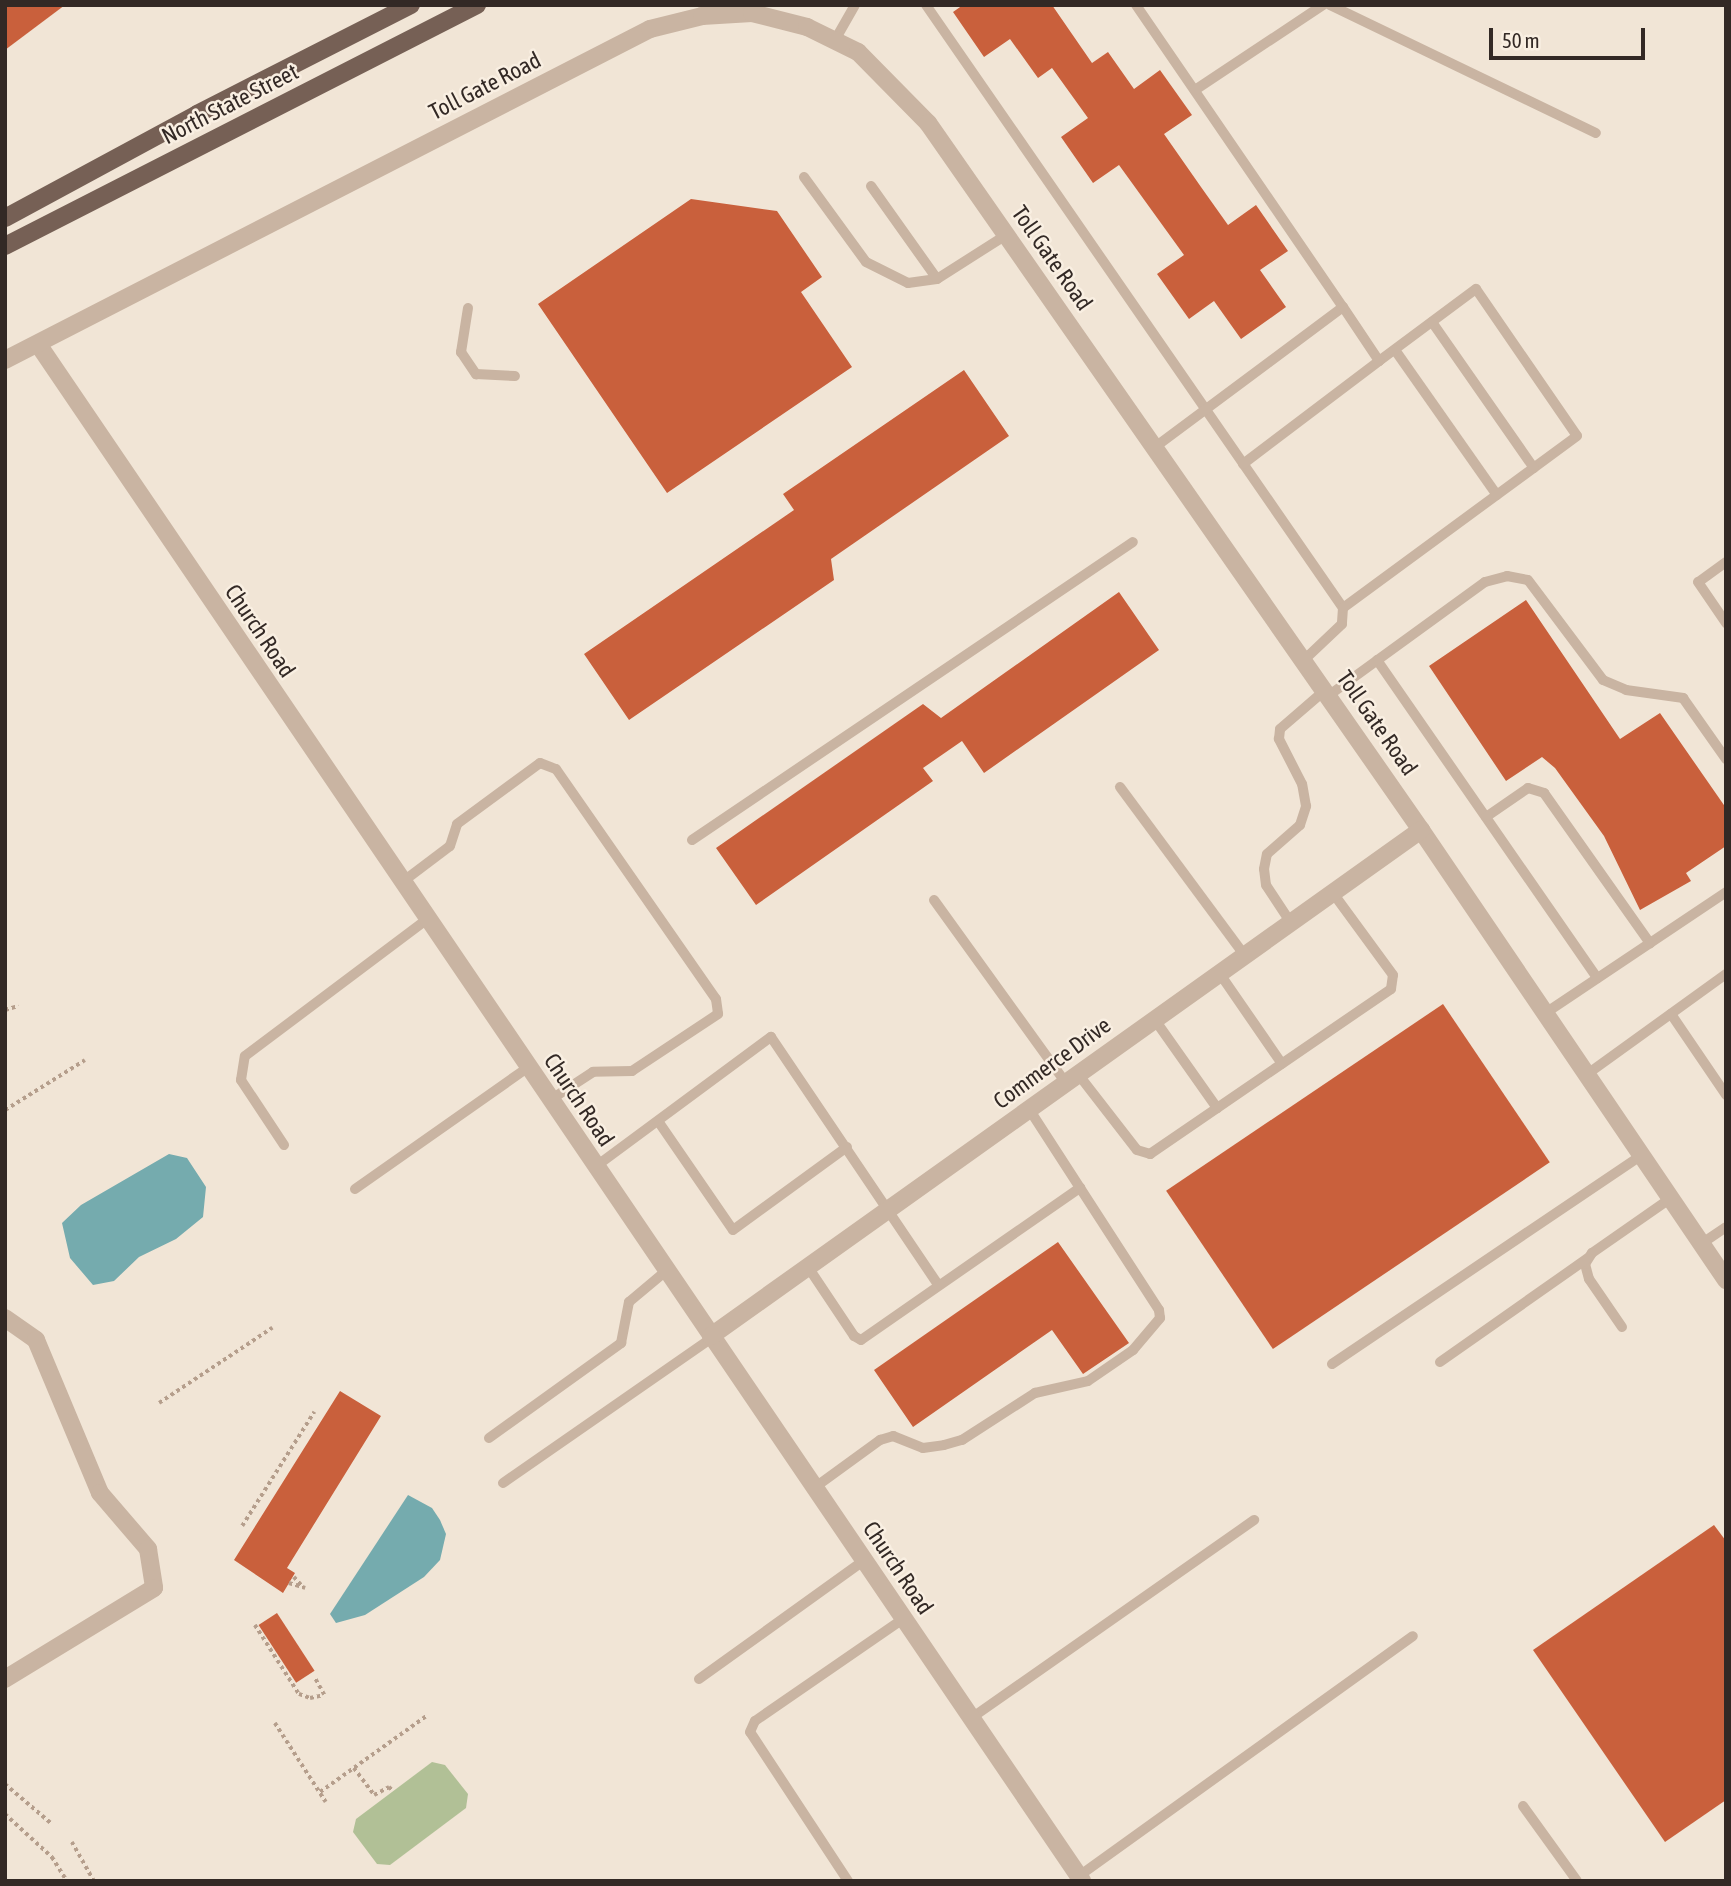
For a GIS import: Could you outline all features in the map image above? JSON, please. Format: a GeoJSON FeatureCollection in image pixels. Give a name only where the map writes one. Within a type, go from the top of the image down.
{"type":"FeatureCollection","features":[{"type":"Feature","properties":{"kind":"main road","name":"North State Street"},"geometry":{"type":"LineString","coordinates":[[5,218],[197,114],[411,5]]}},
{"type":"Feature","properties":{"kind":"main road","name":"North State Street"},"geometry":{"type":"LineString","coordinates":[[5,246],[477,5]]}},
{"type":"Feature","properties":{"kind":"street","name":"Toll Gate Road"},"geometry":{"type":"LineString","coordinates":[[5,360],[650,29],[702,16],[752,13],[807,27],[858,52],[928,123],[1547,1012],[1639,1157],[1726,1280]]}},
{"type":"Feature","properties":{"kind":"street","name":"Church Road"},"geometry":{"type":"LineString","coordinates":[[38,344],[426,920],[1081,1879]]}},
{"type":"Feature","properties":{"kind":"street","name":"Commerce Drive"},"geometry":{"type":"LineString","coordinates":[[711,1337],[1421,830]]}},
{"type":"Feature","properties":{"kind":"street"},"geometry":{"type":"LineString","coordinates":[[5,1318],[36,1339],[100,1493],[148,1549],[154,1588],[5,1679]]}},
{"type":"Feature","properties":{"kind":"lane"},"geometry":{"type":"LineString","coordinates":[[835,40],[855,5]]}},
{"type":"Feature","properties":{"kind":"lane"},"geometry":{"type":"LineString","coordinates":[[926,5],[1343,608],[1342,624],[1303,661]]}},
{"type":"Feature","properties":{"kind":"lane"},"geometry":{"type":"LineString","coordinates":[[1136,5],[1379,361]]}},
{"type":"Feature","properties":{"kind":"lane"},"geometry":{"type":"LineString","coordinates":[[1195,90],[1323,5]]}},
{"type":"Feature","properties":{"kind":"lane"},"geometry":{"type":"LineString","coordinates":[[1330,5],[1596,133]]}},
{"type":"Feature","properties":{"kind":"lane"},"geometry":{"type":"LineString","coordinates":[[804,177],[866,262],[908,283],[937,279],[1006,235]]}},
{"type":"Feature","properties":{"kind":"lane"},"geometry":{"type":"LineString","coordinates":[[871,186],[937,279]]}},
{"type":"Feature","properties":{"kind":"lane"},"geometry":{"type":"LineString","coordinates":[[1243,464],[1476,289],[1577,436],[1343,608]]}},
{"type":"Feature","properties":{"kind":"lane"},"geometry":{"type":"LineString","coordinates":[[1154,448],[1343,307]]}},
{"type":"Feature","properties":{"kind":"lane"},"geometry":{"type":"LineString","coordinates":[[468,308],[461,352],[476,374],[514,376]]}},
{"type":"Feature","properties":{"kind":"lane"},"geometry":{"type":"LineString","coordinates":[[1432,322],[1534,468]]}},
{"type":"Feature","properties":{"kind":"lane"},"geometry":{"type":"LineString","coordinates":[[1395,350],[1497,495]]}},
{"type":"Feature","properties":{"kind":"lane"},"geometry":{"type":"LineString","coordinates":[[692,840],[1133,542]]}},
{"type":"Feature","properties":{"kind":"lane"},"geometry":{"type":"LineString","coordinates":[[1726,562],[1698,582],[1726,623]]}},
{"type":"Feature","properties":{"kind":"lane"},"geometry":{"type":"LineString","coordinates":[[1291,923],[1266,885],[1264,869],[1267,854],[1300,825],[1306,806],[1302,784],[1279,739],[1280,729],[1326,693],[1377,660],[1485,582],[1507,576],[1528,580],[1603,680],[1626,690],[1683,698],[1726,760]]}},
{"type":"Feature","properties":{"kind":"lane"},"geometry":{"type":"LineString","coordinates":[[1377,660],[1597,978]]}},
{"type":"Feature","properties":{"kind":"lane"},"geometry":{"type":"LineString","coordinates":[[401,883],[450,846],[457,824],[540,763],[556,769],[716,999],[718,1014],[632,1071],[593,1072],[550,1101]]}},
{"type":"Feature","properties":{"kind":"lane"},"geometry":{"type":"LineString","coordinates":[[1120,787],[1245,956]]}},
{"type":"Feature","properties":{"kind":"lane"},"geometry":{"type":"LineString","coordinates":[[1486,817],[1528,788],[1544,793],[1650,943]]}},
{"type":"Feature","properties":{"kind":"lane"},"geometry":{"type":"LineString","coordinates":[[1547,1012],[1726,892]]}},
{"type":"Feature","properties":{"kind":"lane"},"geometry":{"type":"LineString","coordinates":[[934,900],[1072,1079],[1138,1150],[1150,1154],[1391,989],[1393,975],[1333,893]]}},
{"type":"Feature","properties":{"kind":"lane"},"geometry":{"type":"LineString","coordinates":[[284,1145],[241,1080],[245,1056],[426,920]]}},
{"type":"Feature","properties":{"kind":"lane"},"geometry":{"type":"LineString","coordinates":[[1220,974],[1282,1063]]}},
{"type":"Feature","properties":{"kind":"lane"},"geometry":{"type":"LineString","coordinates":[[1586,1075],[1726,974]]}},
{"type":"Feature","properties":{"kind":"lane"},"geometry":{"type":"LineString","coordinates":[[1671,1014],[1726,1095]]}},
{"type":"Feature","properties":{"kind":"lane"},"geometry":{"type":"LineString","coordinates":[[1155,1020],[1217,1108]]}},
{"type":"Feature","properties":{"kind":"lane"},"geometry":{"type":"LineString","coordinates":[[595,1167],[771,1037],[939,1285]]}},
{"type":"Feature","properties":{"kind":"lane"},"geometry":{"type":"LineString","coordinates":[[355,1189],[527,1068]]}},
{"type":"Feature","properties":{"kind":"lane"},"geometry":{"type":"LineString","coordinates":[[814,1488],[880,1440],[893,1436],[923,1448],[962,1440],[1035,1393],[1088,1381],[1133,1349],[1155,1327],[1159,1310],[1029,1110]]}},
{"type":"Feature","properties":{"kind":"lane"},"geometry":{"type":"LineString","coordinates":[[658,1121],[733,1230],[847,1147]]}},
{"type":"Feature","properties":{"kind":"lane"},"geometry":{"type":"LineString","coordinates":[[1332,1364],[1639,1157]]}},
{"type":"Feature","properties":{"kind":"lane"},"geometry":{"type":"LineString","coordinates":[[808,1267],[854,1336],[861,1340],[1080,1188]]}},
{"type":"Feature","properties":{"kind":"lane"},"geometry":{"type":"LineString","coordinates":[[1440,1362],[1668,1200]]}},
{"type":"Feature","properties":{"kind":"lane"},"geometry":{"type":"LineString","coordinates":[[1701,1244],[1726,1227]]}},
{"type":"Feature","properties":{"kind":"lane"},"geometry":{"type":"LineString","coordinates":[[1588,1258],[1585,1270],[1589,1279],[1622,1327]]}},
{"type":"Feature","properties":{"kind":"lane"},"geometry":{"type":"LineString","coordinates":[[489,1438],[621,1343],[629,1302],[667,1271]]}},
{"type":"Feature","properties":{"kind":"lane"},"geometry":{"type":"LineString","coordinates":[[503,1483],[711,1337]]}},
{"type":"Feature","properties":{"kind":"lane"},"geometry":{"type":"LineString","coordinates":[[970,1718],[1254,1520]]}},
{"type":"Feature","properties":{"kind":"lane"},"geometry":{"type":"LineString","coordinates":[[699,1679],[863,1561]]}},
{"type":"Feature","properties":{"kind":"lane"},"geometry":{"type":"LineString","coordinates":[[848,1881],[750,1732],[755,1721],[903,1619]]}},
{"type":"Feature","properties":{"kind":"lane"},"geometry":{"type":"LineString","coordinates":[[1081,1879],[1413,1636]]}},
{"type":"Feature","properties":{"kind":"lane"},"geometry":{"type":"LineString","coordinates":[[1523,1806],[1577,1881]]}},
{"type":"Feature","properties":{"kind":"path"},"geometry":{"type":"LineString","coordinates":[[5,1010],[18,1006]]}},
{"type":"Feature","properties":{"kind":"path"},"geometry":{"type":"LineString","coordinates":[[5,1110],[85,1059]]}},
{"type":"Feature","properties":{"kind":"path"},"geometry":{"type":"LineString","coordinates":[[159,1403],[272,1328]]}},
{"type":"Feature","properties":{"kind":"path"},"geometry":{"type":"LineString","coordinates":[[242,1526],[314,1412]]}},
{"type":"Feature","properties":{"kind":"path"},"geometry":{"type":"LineString","coordinates":[[289,1583],[303,1587],[294,1577]]}},
{"type":"Feature","properties":{"kind":"path"},"geometry":{"type":"LineString","coordinates":[[255,1625],[299,1694],[324,1695],[315,1679]]}},
{"type":"Feature","properties":{"kind":"path"},"geometry":{"type":"LineString","coordinates":[[320,1792],[426,1716]]}},
{"type":"Feature","properties":{"kind":"path"},"geometry":{"type":"LineString","coordinates":[[275,1723],[326,1802]]}},
{"type":"Feature","properties":{"kind":"path"},"geometry":{"type":"LineString","coordinates":[[354,1768],[374,1795],[389,1787],[393,1791]]}},
{"type":"Feature","properties":{"kind":"path"},"geometry":{"type":"LineString","coordinates":[[5,1784],[52,1824]]}},
{"type":"Feature","properties":{"kind":"path"},"geometry":{"type":"LineString","coordinates":[[5,1814],[52,1857],[67,1881]]}},
{"type":"Feature","properties":{"kind":"path"},"geometry":{"type":"LineString","coordinates":[[72,1842],[94,1881]]}},
{"type":"Feature","properties":{"kind":"green space"},"geometry":{"type":"Polygon","coordinates":[[[432,1762],[445,1765],[468,1794],[466,1808],[390,1865],[377,1864],[353,1832],[356,1819],[432,1762]]]}},
{"type":"Feature","properties":{"kind":"water"},"geometry":{"type":"Polygon","coordinates":[[[169,1154],[187,1158],[206,1187],[203,1217],[176,1239],[139,1257],[114,1281],[93,1285],[70,1258],[62,1223],[81,1205],[169,1154]]]}},
{"type":"Feature","properties":{"kind":"water"},"geometry":{"type":"Polygon","coordinates":[[[408,1495],[432,1508],[440,1520],[446,1534],[440,1560],[424,1577],[365,1615],[336,1623],[330,1614],[408,1495]]]}},
{"type":"Feature","properties":{"kind":"building"},"geometry":{"type":"Polygon","coordinates":[[[5,5],[65,5],[5,50],[5,5]]]}},
{"type":"Feature","properties":{"kind":"building"},"geometry":{"type":"Polygon","coordinates":[[[963,5],[1052,5],[1092,63],[1108,52],[1134,89],[1160,70],[1192,115],[1164,134],[1201,187],[1228,225],[1256,205],[1288,251],[1260,270],[1286,307],[1241,339],[1214,301],[1189,319],[1157,274],[1184,255],[1119,165],[1093,183],[1061,137],[1088,118],[1052,68],[1038,78],[1010,39],[984,57],[953,12],[963,5]]]}},
{"type":"Feature","properties":{"kind":"building"},"geometry":{"type":"Polygon","coordinates":[[[691,199],[777,211],[822,277],[801,292],[852,367],[667,493],[538,304],[691,199]]]}},
{"type":"Feature","properties":{"kind":"building"},"geometry":{"type":"Polygon","coordinates":[[[964,370],[1009,436],[831,559],[834,580],[629,720],[584,654],[794,510],[783,494],[964,370]]]}},
{"type":"Feature","properties":{"kind":"building"},"geometry":{"type":"Polygon","coordinates":[[[1119,592],[1159,650],[984,773],[962,741],[923,768],[933,781],[756,905],[716,848],[923,704],[941,718],[1119,592]]]}},
{"type":"Feature","properties":{"kind":"building"},"geometry":{"type":"Polygon","coordinates":[[[1526,600],[1620,739],[1660,713],[1726,808],[1726,846],[1686,873],[1691,881],[1640,910],[1604,836],[1555,768],[1542,757],[1506,781],[1429,666],[1526,600]]]}},
{"type":"Feature","properties":{"kind":"building"},"geometry":{"type":"Polygon","coordinates":[[[1443,1004],[1550,1162],[1273,1349],[1166,1191],[1443,1004]]]}},
{"type":"Feature","properties":{"kind":"building"},"geometry":{"type":"Polygon","coordinates":[[[1058,1242],[1129,1343],[1083,1374],[1052,1330],[913,1427],[874,1370],[1058,1242]]]}},
{"type":"Feature","properties":{"kind":"building"},"geometry":{"type":"Polygon","coordinates":[[[340,1391],[381,1416],[287,1568],[295,1573],[283,1593],[234,1560],[340,1391]]]}},
{"type":"Feature","properties":{"kind":"building"},"geometry":{"type":"Polygon","coordinates":[[[1714,1525],[1726,1541],[1726,1800],[1665,1842],[1533,1650],[1714,1525]]]}},
{"type":"Feature","properties":{"kind":"building"},"geometry":{"type":"Polygon","coordinates":[[[277,1613],[315,1671],[296,1683],[259,1625],[277,1613]]]}}]}
